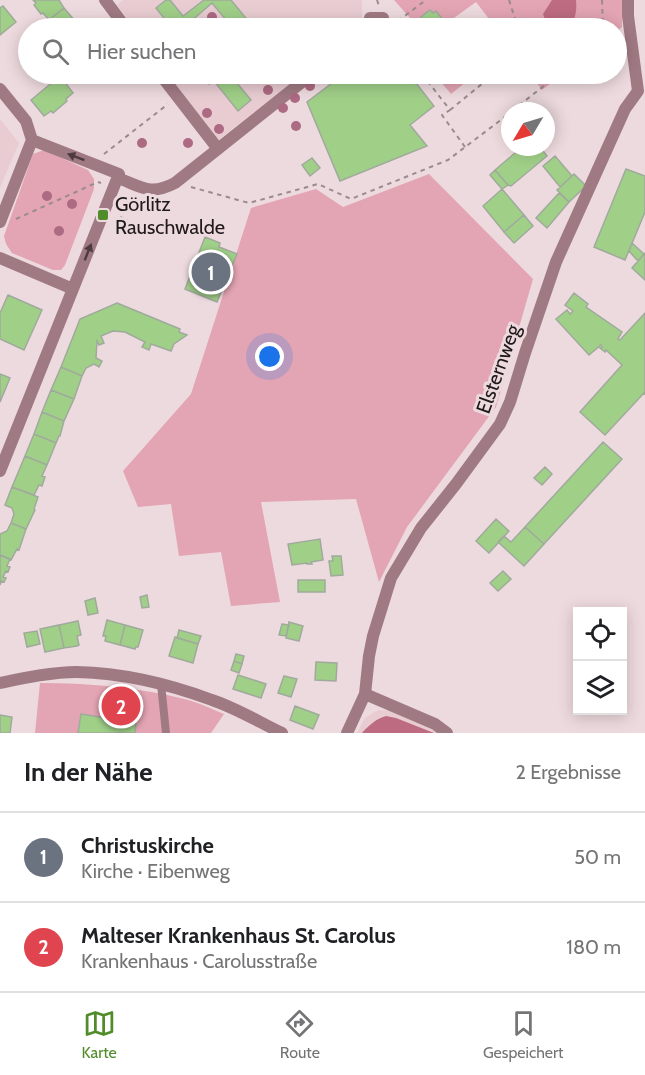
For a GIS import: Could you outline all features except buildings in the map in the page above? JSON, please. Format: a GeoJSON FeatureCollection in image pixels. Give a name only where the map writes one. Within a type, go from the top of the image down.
{"type":"FeatureCollection","features":[{"type":"Feature","properties":{"kind":"street"},"geometry":{"type":"LineString","coordinates":[[105,0],[118,18]]}},
{"type":"Feature","properties":{"kind":"street","name":"Elsternweg"},"geometry":{"type":"LineString","coordinates":[[347,733],[365,694],[373,636],[391,578],[421,528],[500,424],[510,402],[555,262],[625,109],[642,92],[628,16],[628,0]]}},
{"type":"Feature","properties":{"kind":"street"},"geometry":{"type":"LineString","coordinates":[[370,18],[383,18]]}},
{"type":"Feature","properties":{"kind":"street"},"geometry":{"type":"LineString","coordinates":[[167,84],[218,149]]}},
{"type":"Feature","properties":{"kind":"street"},"geometry":{"type":"LineString","coordinates":[[116,183],[153,191],[165,189],[299,84]]}},
{"type":"Feature","properties":{"kind":"street"},"geometry":{"type":"LineString","coordinates":[[0,89],[26,121],[32,140],[5,222]]}},
{"type":"Feature","properties":{"kind":"street"},"geometry":{"type":"LineString","coordinates":[[0,471],[119,174],[32,140]]}},
{"type":"Feature","properties":{"kind":"street"},"geometry":{"type":"LineString","coordinates":[[0,258],[73,289]]}},
{"type":"Feature","properties":{"kind":"street"},"geometry":{"type":"LineString","coordinates":[[0,683],[27,677],[76,672],[152,681],[214,700],[282,733]]}},
{"type":"Feature","properties":{"kind":"street"},"geometry":{"type":"LineString","coordinates":[[365,694],[435,724],[447,733]]}},
{"type":"Feature","properties":{"kind":"lane"},"geometry":{"type":"LineString","coordinates":[[161,684],[165,733]]}},
{"type":"Feature","properties":{"kind":"path"},"geometry":{"type":"LineString","coordinates":[[402,18],[426,0]]}},
{"type":"Feature","properties":{"kind":"path"},"geometry":{"type":"LineString","coordinates":[[510,0],[515,18]]}},
{"type":"Feature","properties":{"kind":"path"},"geometry":{"type":"LineString","coordinates":[[602,0],[603,18]]}},
{"type":"Feature","properties":{"kind":"path"},"geometry":{"type":"LineString","coordinates":[[430,84],[450,110]]}},
{"type":"Feature","properties":{"kind":"path"},"geometry":{"type":"LineString","coordinates":[[465,147],[442,115],[482,84]]}},
{"type":"Feature","properties":{"kind":"path"},"geometry":{"type":"LineString","coordinates":[[524,102],[546,84]]}},
{"type":"Feature","properties":{"kind":"path"},"geometry":{"type":"LineString","coordinates":[[92,163],[177,97]]}},
{"type":"Feature","properties":{"kind":"path"},"geometry":{"type":"LineString","coordinates":[[175,183],[249,203],[318,184],[351,199],[448,160],[501,120]]}},
{"type":"Feature","properties":{"kind":"path"},"geometry":{"type":"LineString","coordinates":[[5,222],[98,182],[116,183]]}},
{"type":"Feature","properties":{"kind":"shaded area"},"geometry":{"type":"Polygon","coordinates":[[[123,0],[362,0],[362,18],[127,18],[117,5],[123,0]]]}},
{"type":"Feature","properties":{"kind":"shaded area"},"geometry":{"type":"Polygon","coordinates":[[[394,0],[622,0],[622,18],[488,18],[476,2],[454,18],[410,18],[394,0]]]}},
{"type":"Feature","properties":{"kind":"shaded area"},"geometry":{"type":"Polygon","coordinates":[[[552,0],[576,0],[574,18],[544,18],[543,14],[552,0]]]}},
{"type":"Feature","properties":{"kind":"shaded area"},"geometry":{"type":"Polygon","coordinates":[[[176,84],[290,84],[218,140],[176,84]]]}},
{"type":"Feature","properties":{"kind":"shaded area"},"geometry":{"type":"Polygon","coordinates":[[[442,84],[464,84],[451,94],[442,84]]]}},
{"type":"Feature","properties":{"kind":"shaded area"},"geometry":{"type":"Polygon","coordinates":[[[538,84],[550,84],[542,90],[538,84]]]}},
{"type":"Feature","properties":{"kind":"shaded area"},"geometry":{"type":"Polygon","coordinates":[[[0,119],[19,143],[0,188],[0,119]]]}},
{"type":"Feature","properties":{"kind":"shaded area"},"geometry":{"type":"Polygon","coordinates":[[[44,150],[88,170],[94,179],[94,189],[65,265],[61,270],[53,270],[12,253],[4,236],[33,154],[44,150]]]}},
{"type":"Feature","properties":{"kind":"shaded area"},"geometry":{"type":"Polygon","coordinates":[[[429,174],[533,279],[496,407],[407,527],[379,582],[356,499],[261,502],[280,602],[231,606],[221,552],[179,556],[171,504],[138,507],[123,471],[191,394],[251,208],[316,189],[343,207],[429,174]]]}},
{"type":"Feature","properties":{"kind":"shaded area"},"geometry":{"type":"Polygon","coordinates":[[[40,683],[94,685],[148,691],[189,700],[224,714],[211,733],[35,733],[40,683]]]}},
{"type":"Feature","properties":{"kind":"shaded area"},"geometry":{"type":"Polygon","coordinates":[[[378,710],[394,711],[439,733],[357,733],[365,718],[378,710]]]}},
{"type":"Feature","properties":{"kind":"shaded area"},"geometry":{"type":"Polygon","coordinates":[[[386,716],[434,733],[362,733],[373,723],[386,716]]]}},
{"type":"Feature","properties":{"kind":"place","name":"Görlitz Rauschwalde"},"geometry":{"type":"Point","coordinates":[103,215]}},
{"type":"Feature","properties":{"kind":"place","name":"Christuskirche"},"geometry":{"type":"Point","coordinates":[211,272]}},
{"type":"Feature","properties":{"kind":"place","name":"Malteser Krankenhaus St. Carolus"},"geometry":{"type":"Point","coordinates":[121,706]}}]}
